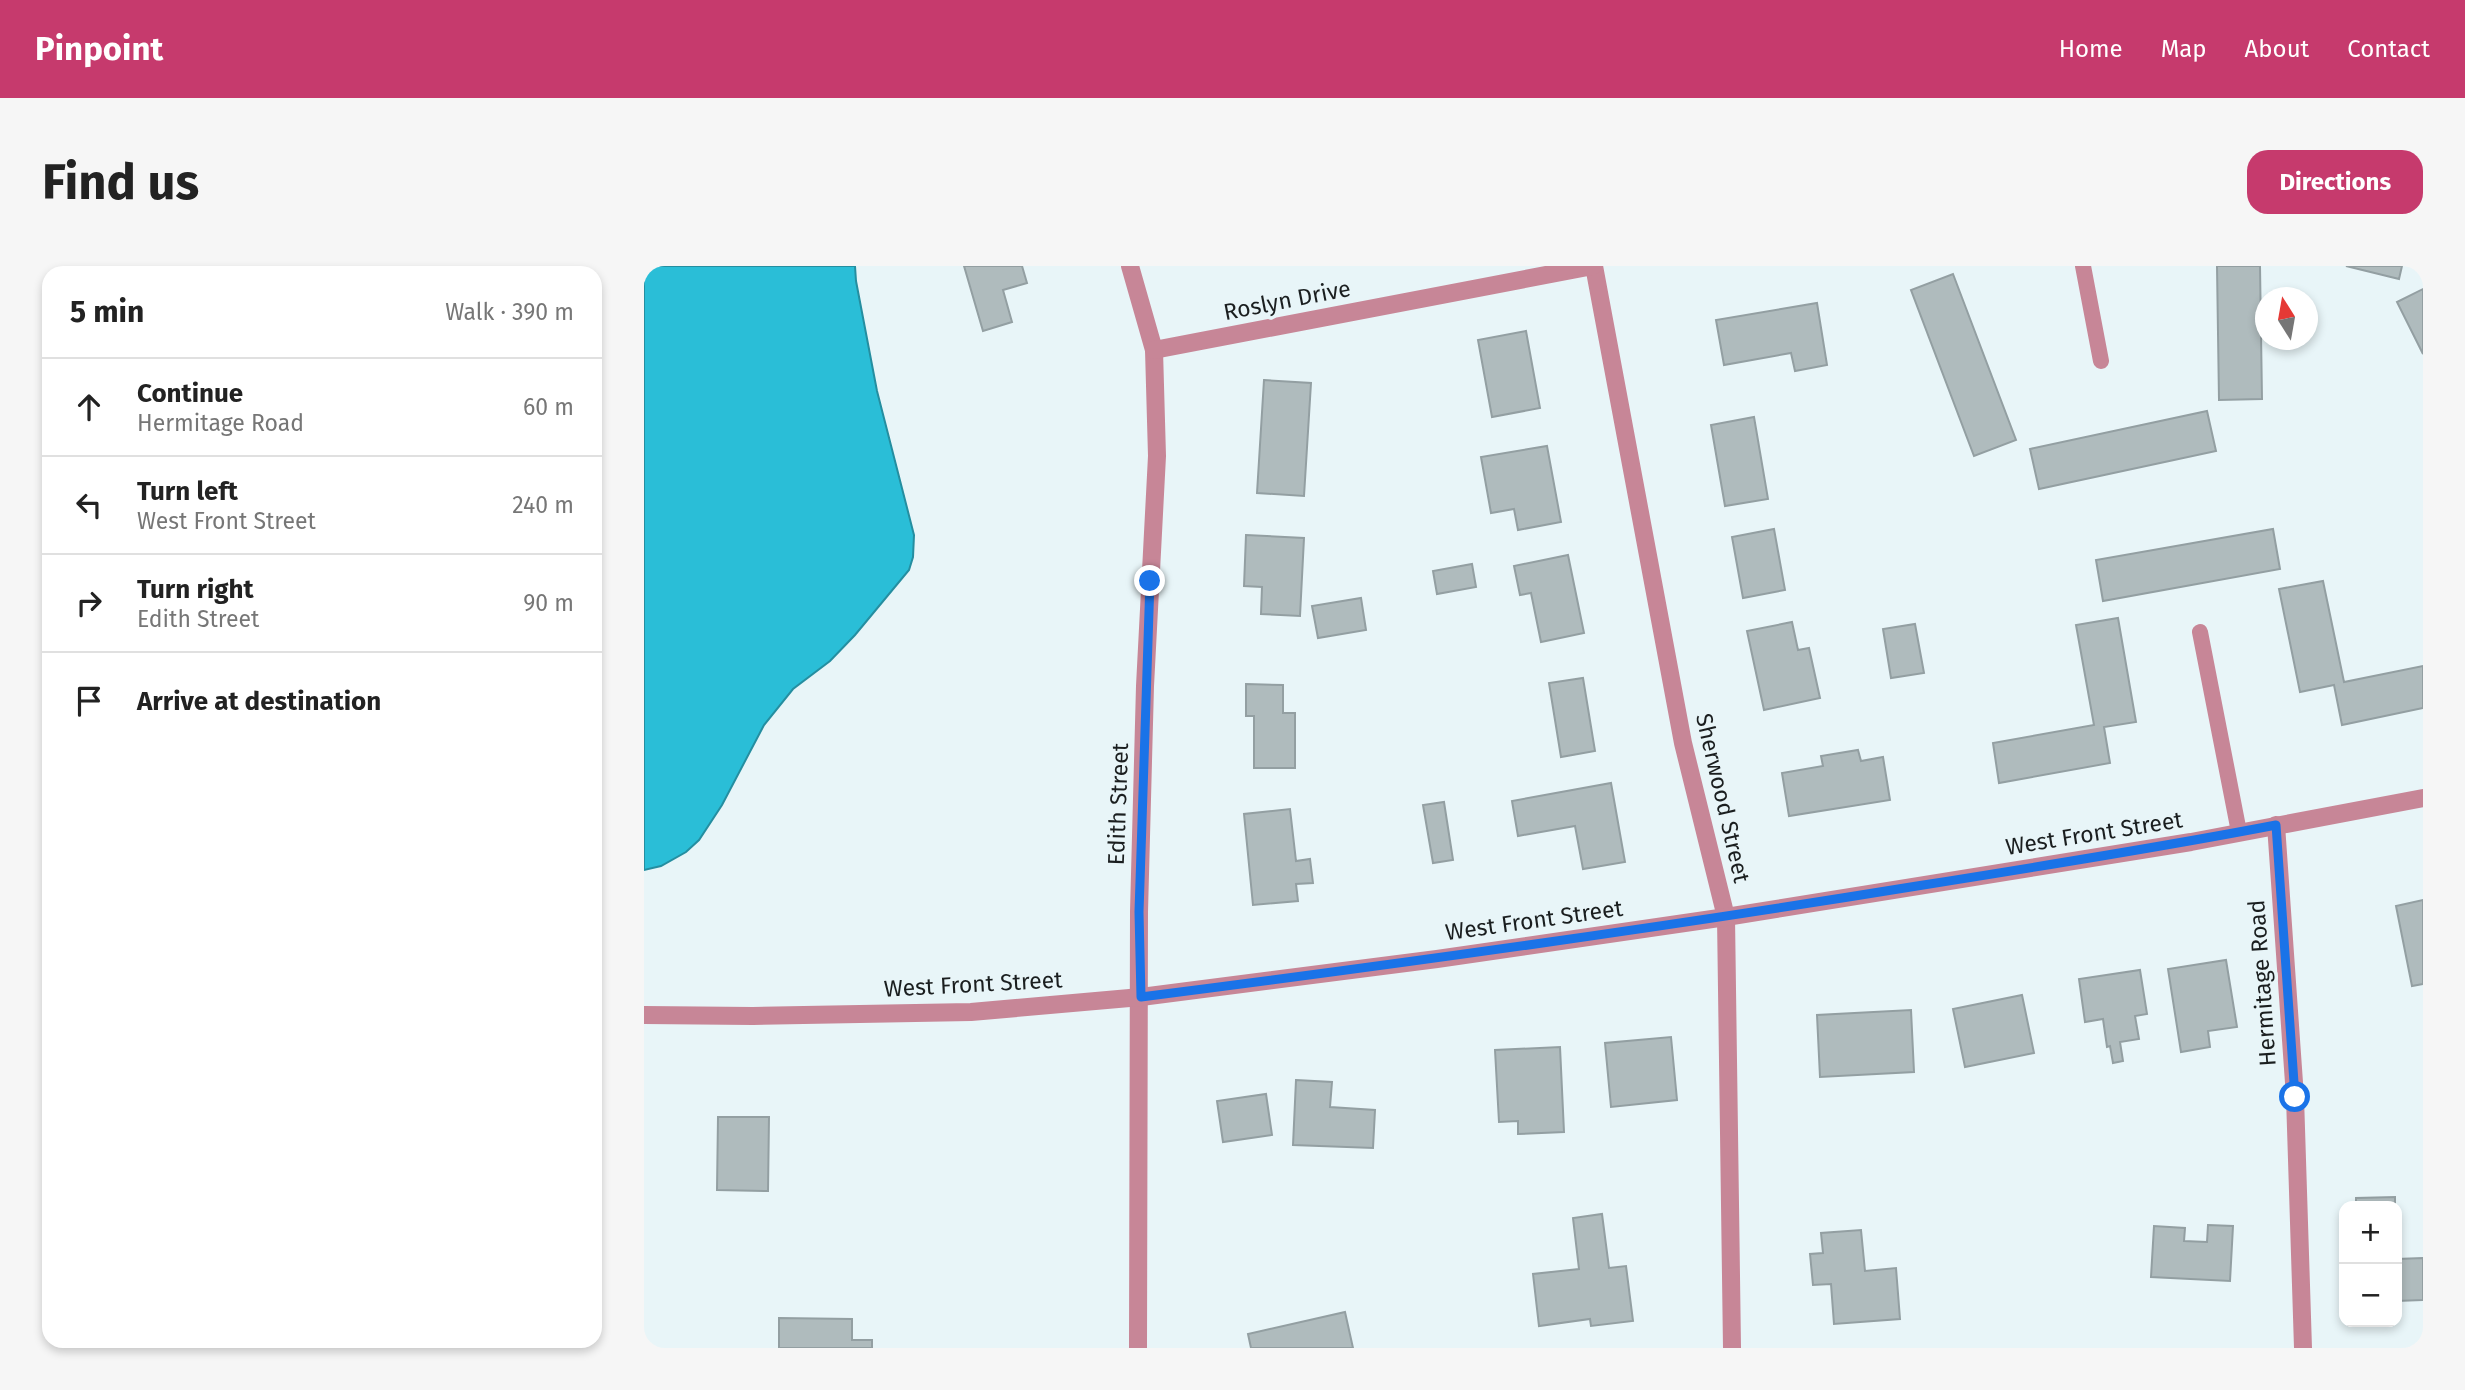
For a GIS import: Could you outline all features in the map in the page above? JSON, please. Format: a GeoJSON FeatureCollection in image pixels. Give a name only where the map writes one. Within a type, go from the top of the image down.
{"type":"FeatureCollection","features":[{"type":"Feature","properties":{"kind":"street","name":"Edith Street"},"geometry":{"type":"LineString","coordinates":[[1130,266],[1154,350],[1157,456],[1145,699],[1139,912],[1141,997],[1138,1348]]}},
{"type":"Feature","properties":{"kind":"street","name":"Roslyn Drive"},"geometry":{"type":"LineString","coordinates":[[1154,350],[1594,266]]}},
{"type":"Feature","properties":{"kind":"street","name":"Sherwood Street"},"geometry":{"type":"LineString","coordinates":[[1594,266],[1683,743],[1726,917],[1732,1348]]}},
{"type":"Feature","properties":{"kind":"street","name":"West Front Street"},"geometry":{"type":"LineString","coordinates":[[644,1015],[971,1012],[1141,997],[1437,959],[1726,917],[2191,842],[2423,798]]}},
{"type":"Feature","properties":{"kind":"street","name":"Hermitage Road"},"geometry":{"type":"LineString","coordinates":[[2276,825],[2295,1097],[2303,1348]]}},
{"type":"Feature","properties":{"kind":"lane"},"geometry":{"type":"LineString","coordinates":[[2083,266],[2101,361]]}},
{"type":"Feature","properties":{"kind":"lane"},"geometry":{"type":"LineString","coordinates":[[2200,632],[2239,832]]}},
{"type":"Feature","properties":{"kind":"water"},"geometry":{"type":"Polygon","coordinates":[[[644,266],[855,266],[877,391],[914,535],[913,557],[909,570],[855,635],[830,661],[793,689],[764,725],[722,805],[699,840],[686,852],[661,866],[644,870],[644,266]]]}},
{"type":"Feature","properties":{"kind":"building"},"geometry":{"type":"Polygon","coordinates":[[[964,266],[1022,266],[1027,283],[1003,290],[1012,322],[983,331],[964,266]]]}},
{"type":"Feature","properties":{"kind":"building"},"geometry":{"type":"Polygon","coordinates":[[[2217,266],[2260,266],[2260,287],[2255,287],[2255,350],[2261,350],[2262,399],[2219,400],[2217,266]]]}},
{"type":"Feature","properties":{"kind":"building"},"geometry":{"type":"Polygon","coordinates":[[[2346,266],[2402,266],[2399,279],[2346,266]]]}},
{"type":"Feature","properties":{"kind":"building"},"geometry":{"type":"Polygon","coordinates":[[[1953,274],[2016,440],[1974,456],[1911,290],[1953,274]]]}},
{"type":"Feature","properties":{"kind":"building"},"geometry":{"type":"Polygon","coordinates":[[[2423,289],[2423,354],[2397,302],[2423,289]]]}},
{"type":"Feature","properties":{"kind":"building"},"geometry":{"type":"Polygon","coordinates":[[[1817,303],[1827,365],[1795,371],[1791,353],[1724,365],[1716,320],[1817,303]]]}},
{"type":"Feature","properties":{"kind":"building"},"geometry":{"type":"Polygon","coordinates":[[[1526,331],[1540,408],[1492,417],[1478,340],[1526,331]]]}},
{"type":"Feature","properties":{"kind":"building"},"geometry":{"type":"Polygon","coordinates":[[[1264,380],[1311,383],[1304,496],[1257,493],[1264,380]]]}},
{"type":"Feature","properties":{"kind":"building"},"geometry":{"type":"Polygon","coordinates":[[[2207,411],[2216,451],[2039,489],[2030,449],[2207,411]]]}},
{"type":"Feature","properties":{"kind":"building"},"geometry":{"type":"Polygon","coordinates":[[[1754,417],[1768,499],[1725,506],[1711,425],[1754,417]]]}},
{"type":"Feature","properties":{"kind":"building"},"geometry":{"type":"Polygon","coordinates":[[[1547,446],[1561,522],[1518,530],[1514,509],[1491,513],[1481,457],[1547,446]]]}},
{"type":"Feature","properties":{"kind":"building"},"geometry":{"type":"Polygon","coordinates":[[[1774,529],[1785,590],[1743,598],[1732,537],[1774,529]]]}},
{"type":"Feature","properties":{"kind":"building"},"geometry":{"type":"Polygon","coordinates":[[[2273,529],[2280,569],[2103,601],[2096,560],[2273,529]]]}},
{"type":"Feature","properties":{"kind":"building"},"geometry":{"type":"Polygon","coordinates":[[[1246,535],[1304,538],[1300,616],[1261,614],[1262,587],[1244,586],[1246,535]]]}},
{"type":"Feature","properties":{"kind":"building"},"geometry":{"type":"Polygon","coordinates":[[[1568,555],[1584,633],[1541,642],[1531,593],[1520,595],[1514,566],[1568,555]]]}},
{"type":"Feature","properties":{"kind":"building"},"geometry":{"type":"Polygon","coordinates":[[[1472,564],[1476,587],[1437,594],[1433,571],[1472,564]]]}},
{"type":"Feature","properties":{"kind":"building"},"geometry":{"type":"Polygon","coordinates":[[[2323,581],[2344,682],[2423,666],[2423,708],[2342,725],[2334,685],[2300,692],[2279,589],[2323,581]]]}},
{"type":"Feature","properties":{"kind":"building"},"geometry":{"type":"Polygon","coordinates":[[[1361,598],[1366,630],[1318,638],[1312,606],[1361,598]]]}},
{"type":"Feature","properties":{"kind":"building"},"geometry":{"type":"Polygon","coordinates":[[[2118,618],[2136,722],[2104,727],[2110,763],[1999,783],[1993,743],[2094,725],[2076,625],[2118,618]]]}},
{"type":"Feature","properties":{"kind":"building"},"geometry":{"type":"Polygon","coordinates":[[[1792,622],[1798,650],[1809,648],[1820,698],[1764,710],[1747,631],[1792,622]]]}},
{"type":"Feature","properties":{"kind":"building"},"geometry":{"type":"Polygon","coordinates":[[[1915,624],[1924,673],[1891,678],[1883,629],[1915,624]]]}},
{"type":"Feature","properties":{"kind":"building"},"geometry":{"type":"Polygon","coordinates":[[[1583,678],[1595,751],[1561,757],[1549,683],[1583,678]]]}},
{"type":"Feature","properties":{"kind":"building"},"geometry":{"type":"Polygon","coordinates":[[[1246,684],[1283,685],[1283,713],[1295,713],[1295,768],[1254,768],[1254,716],[1246,716],[1246,684]]]}},
{"type":"Feature","properties":{"kind":"building"},"geometry":{"type":"Polygon","coordinates":[[[1858,750],[1861,761],[1883,757],[1890,800],[1789,816],[1782,773],[1823,766],[1821,756],[1858,750]]]}},
{"type":"Feature","properties":{"kind":"building"},"geometry":{"type":"Polygon","coordinates":[[[1611,783],[1625,862],[1583,869],[1575,826],[1518,836],[1512,801],[1611,783]]]}},
{"type":"Feature","properties":{"kind":"building"},"geometry":{"type":"Polygon","coordinates":[[[1444,802],[1453,860],[1433,863],[1423,805],[1444,802]]]}},
{"type":"Feature","properties":{"kind":"building"},"geometry":{"type":"Polygon","coordinates":[[[1290,809],[1296,861],[1310,859],[1313,883],[1296,884],[1298,901],[1253,905],[1244,814],[1290,809]]]}},
{"type":"Feature","properties":{"kind":"building"},"geometry":{"type":"Polygon","coordinates":[[[2423,900],[2423,984],[2412,986],[2396,906],[2423,900]]]}},
{"type":"Feature","properties":{"kind":"building"},"geometry":{"type":"Polygon","coordinates":[[[2226,960],[2237,1027],[2208,1031],[2210,1047],[2181,1052],[2168,969],[2226,960]]]}},
{"type":"Feature","properties":{"kind":"building"},"geometry":{"type":"Polygon","coordinates":[[[2140,970],[2147,1014],[2135,1016],[2139,1039],[2120,1042],[2123,1061],[2113,1063],[2110,1046],[2107,1047],[2103,1019],[2085,1022],[2079,979],[2140,970]]]}},
{"type":"Feature","properties":{"kind":"building"},"geometry":{"type":"Polygon","coordinates":[[[2022,995],[2034,1053],[1965,1067],[1953,1009],[2022,995]]]}},
{"type":"Feature","properties":{"kind":"building"},"geometry":{"type":"Polygon","coordinates":[[[1911,1010],[1914,1072],[1820,1077],[1817,1015],[1911,1010]]]}},
{"type":"Feature","properties":{"kind":"building"},"geometry":{"type":"Polygon","coordinates":[[[1671,1037],[1677,1100],[1611,1107],[1605,1043],[1671,1037]]]}},
{"type":"Feature","properties":{"kind":"building"},"geometry":{"type":"Polygon","coordinates":[[[1560,1047],[1564,1132],[1518,1134],[1518,1121],[1499,1122],[1495,1050],[1560,1047]]]}},
{"type":"Feature","properties":{"kind":"building"},"geometry":{"type":"Polygon","coordinates":[[[1296,1080],[1332,1082],[1330,1107],[1375,1110],[1373,1148],[1293,1145],[1296,1080]]]}},
{"type":"Feature","properties":{"kind":"building"},"geometry":{"type":"Polygon","coordinates":[[[1266,1094],[1272,1135],[1223,1142],[1217,1101],[1266,1094]]]}},
{"type":"Feature","properties":{"kind":"building"},"geometry":{"type":"Polygon","coordinates":[[[718,1117],[769,1117],[768,1191],[717,1190],[718,1117]]]}},
{"type":"Feature","properties":{"kind":"building"},"geometry":{"type":"Polygon","coordinates":[[[2395,1197],[2395,1201],[2356,1201],[2356,1198],[2395,1197]]]}},
{"type":"Feature","properties":{"kind":"building"},"geometry":{"type":"Polygon","coordinates":[[[1602,1214],[1609,1268],[1626,1266],[1633,1321],[1591,1326],[1590,1319],[1539,1326],[1533,1274],[1579,1269],[1573,1218],[1602,1214]]]}},
{"type":"Feature","properties":{"kind":"building"},"geometry":{"type":"Polygon","coordinates":[[[2208,1225],[2233,1226],[2230,1281],[2151,1277],[2154,1226],[2185,1228],[2184,1241],[2207,1242],[2208,1225]]]}},
{"type":"Feature","properties":{"kind":"building"},"geometry":{"type":"Polygon","coordinates":[[[1861,1230],[1865,1271],[1896,1268],[1900,1319],[1834,1324],[1831,1284],[1813,1285],[1810,1254],[1823,1253],[1821,1233],[1861,1230]]]}},
{"type":"Feature","properties":{"kind":"building"},"geometry":{"type":"Polygon","coordinates":[[[2423,1258],[2423,1300],[2402,1301],[2402,1259],[2423,1258]]]}},
{"type":"Feature","properties":{"kind":"building"},"geometry":{"type":"Polygon","coordinates":[[[1345,1312],[1353,1348],[1251,1348],[1248,1334],[1345,1312]]]}},
{"type":"Feature","properties":{"kind":"building"},"geometry":{"type":"Polygon","coordinates":[[[779,1318],[852,1319],[852,1340],[872,1340],[872,1348],[779,1348],[779,1318]]]}},
{"type":"Feature","properties":{"kind":"route"},"geometry":{"type":"LineString","coordinates":[[1150,581],[1139,912],[1141,997],[1437,959],[1726,917],[2191,842],[2276,825],[2295,1097]]}}]}
